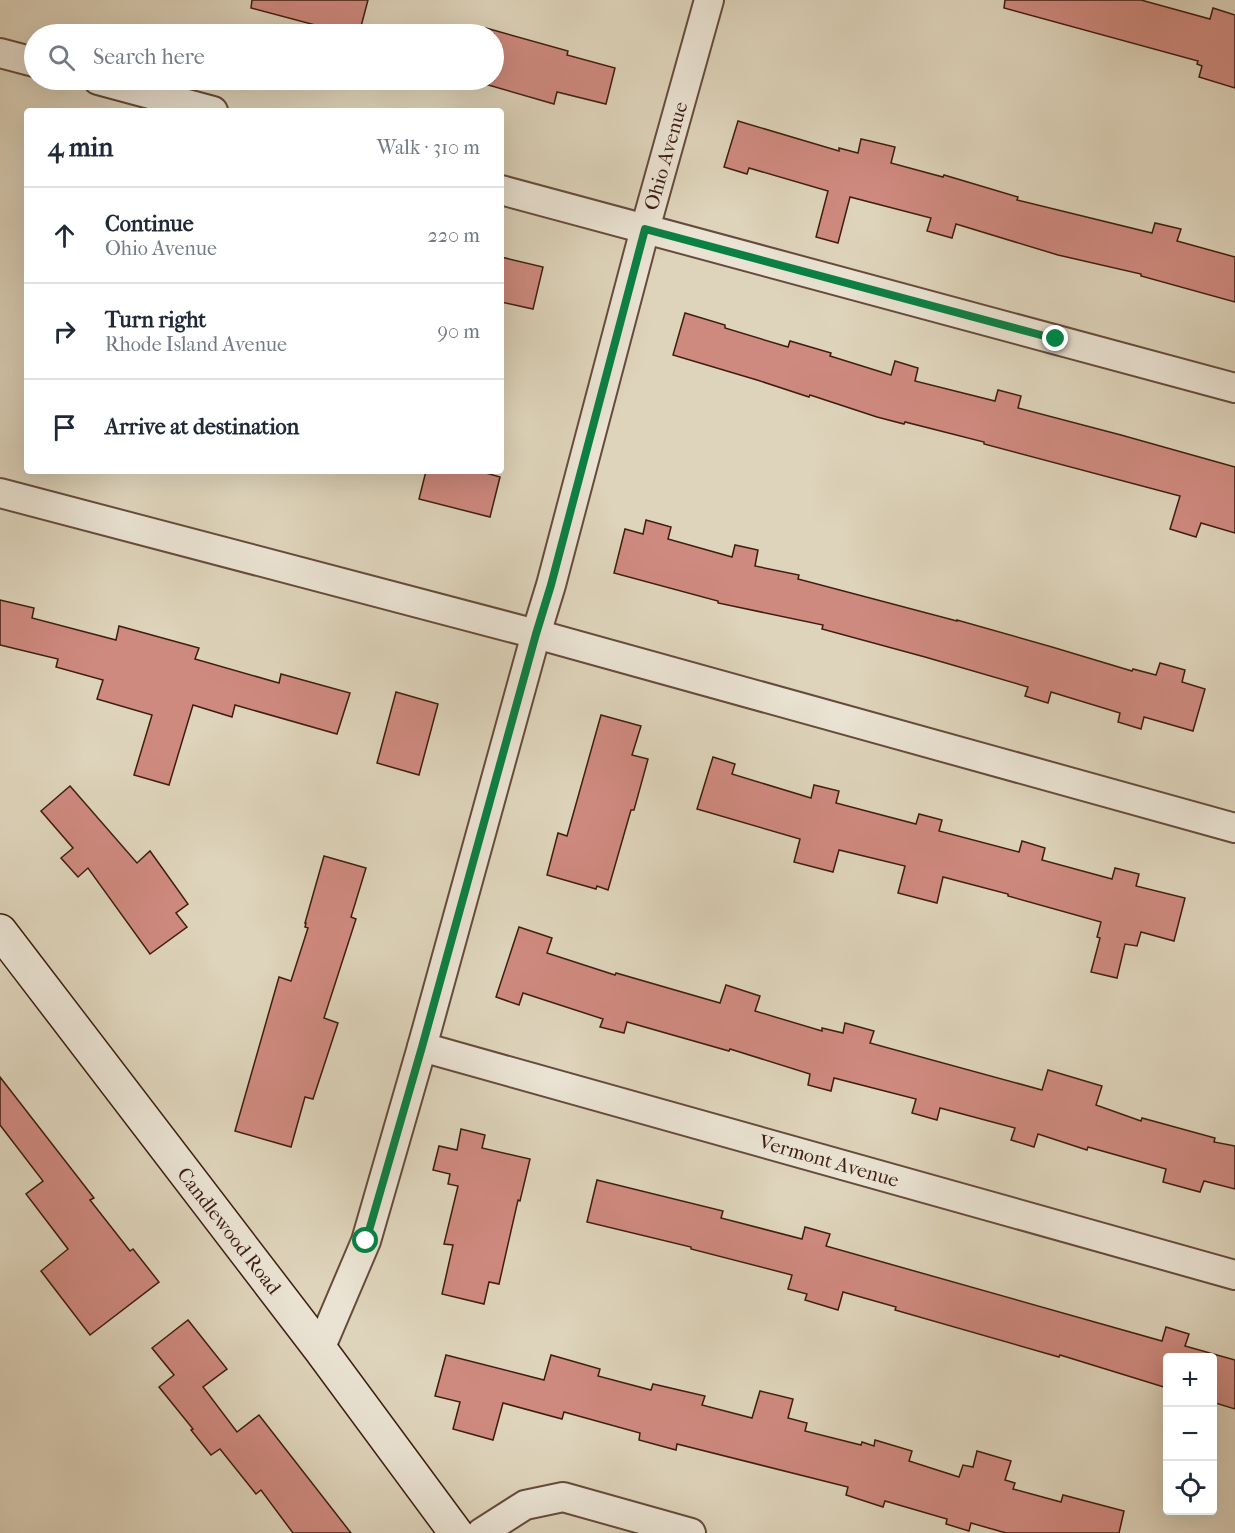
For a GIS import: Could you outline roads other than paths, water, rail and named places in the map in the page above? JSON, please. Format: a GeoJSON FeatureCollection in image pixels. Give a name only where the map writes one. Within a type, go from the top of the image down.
{"type":"FeatureCollection","features":[{"type":"Feature","properties":{"kind":"street","name":"Ohio Avenue"},"geometry":{"type":"LineString","coordinates":[[320,1349],[366,1241],[422,1047],[551,585],[645,229],[709,0]]}},
{"type":"Feature","properties":{"kind":"street"},"geometry":{"type":"LineString","coordinates":[[0,53],[24,59]]}},
{"type":"Feature","properties":{"kind":"street"},"geometry":{"type":"LineString","coordinates":[[135,90],[202,108]]}},
{"type":"Feature","properties":{"kind":"street"},"geometry":{"type":"LineString","coordinates":[[504,191],[1235,388]]}},
{"type":"Feature","properties":{"kind":"street"},"geometry":{"type":"LineString","coordinates":[[0,493],[536,634],[1235,828]]}},
{"type":"Feature","properties":{"kind":"street","name":"Candlewood Road"},"geometry":{"type":"LineString","coordinates":[[0,931],[320,1349],[456,1533]]}},
{"type":"Feature","properties":{"kind":"street","name":"Vermont Avenue"},"geometry":{"type":"LineString","coordinates":[[422,1047],[1235,1275]]}},
{"type":"Feature","properties":{"kind":"street"},"geometry":{"type":"LineString","coordinates":[[481,1533],[525,1505],[563,1497],[691,1533]]}}]}
